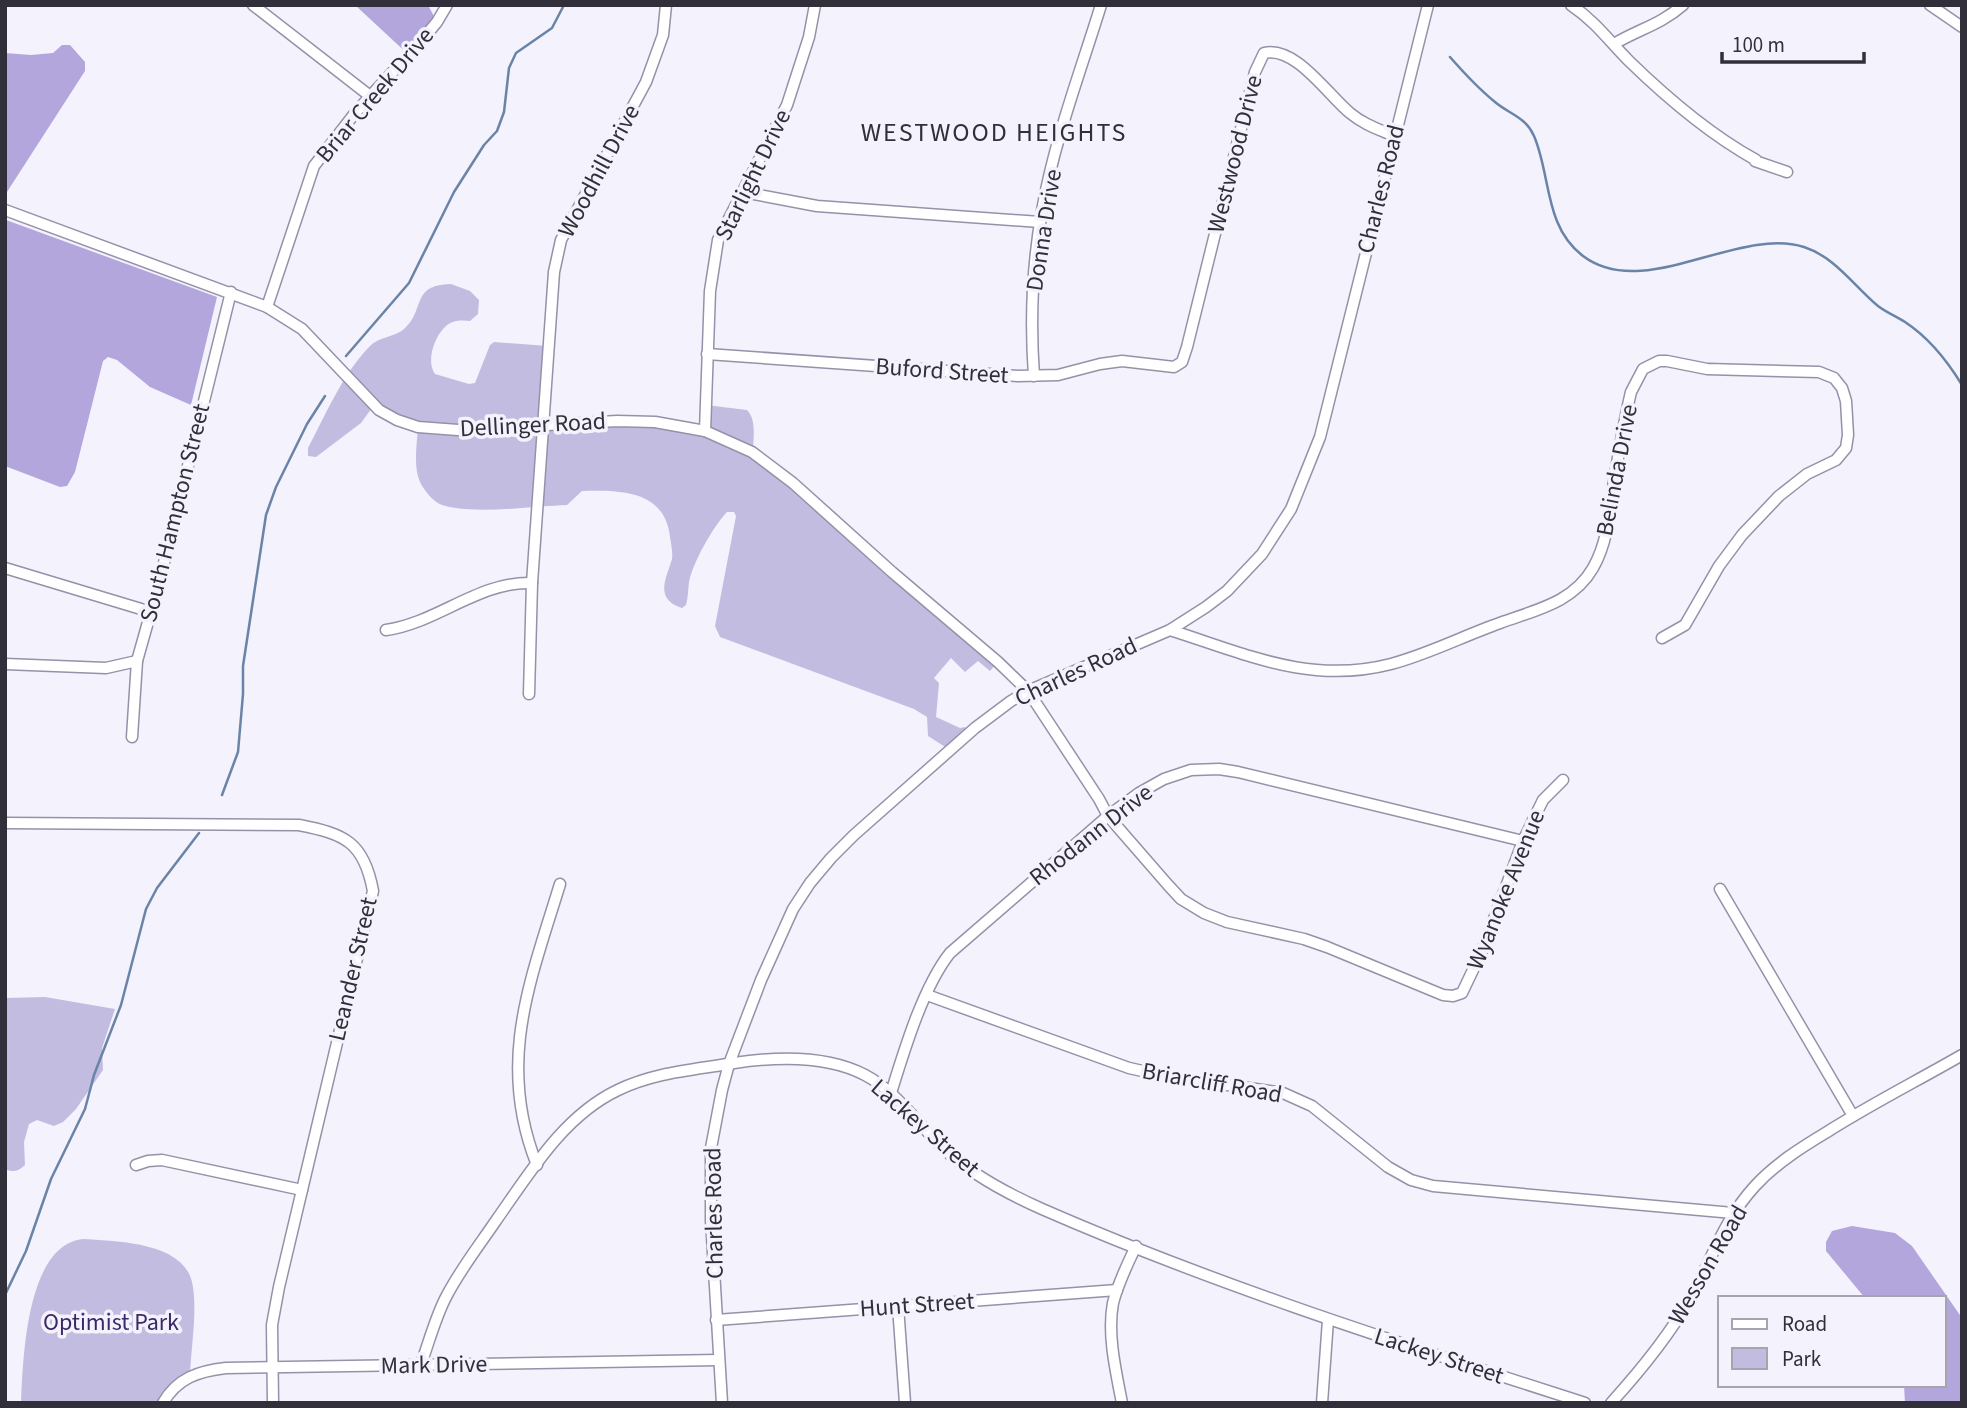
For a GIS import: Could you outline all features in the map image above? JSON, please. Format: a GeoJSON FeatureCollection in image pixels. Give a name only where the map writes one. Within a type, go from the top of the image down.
{"type":"FeatureCollection","features":[{"type":"Feature","properties":{"kind":"street"},"geometry":{"type":"LineString","coordinates":[[253,5],[370,96]]}},
{"type":"Feature","properties":{"kind":"street","name":"Briar Creek Drive"},"geometry":{"type":"LineString","coordinates":[[267,307],[314,166],[370,96],[437,22],[447,5]]}},
{"type":"Feature","properties":{"kind":"street","name":"Woodhill Drive"},"geometry":{"type":"LineString","coordinates":[[529,694],[531,583],[554,272],[561,240],[646,82],[663,35],[666,5]]}},
{"type":"Feature","properties":{"kind":"street","name":"Starlight Drive"},"geometry":{"type":"LineString","coordinates":[[705,431],[710,291],[719,240],[787,106],[809,37],[815,5]]}},
{"type":"Feature","properties":{"kind":"street","name":"Donna Drive"},"geometry":{"type":"LineString","coordinates":[[1034,376],[1031,326],[1040,222],[1051,168],[1101,5]]}},
{"type":"Feature","properties":{"kind":"street","name":"Charles Road"},"geometry":{"type":"LineString","coordinates":[[722,1403],[710,1158],[715,1122],[729,1064],[777,943],[810,883],[854,835],[977,727],[1028,691],[1170,630],[1206,607],[1250,568],[1280,528],[1300,491],[1320,437],[1427,5]]}},
{"type":"Feature","properties":{"kind":"street"},"geometry":{"type":"LineString","coordinates":[[1572,5],[1594,22],[1660,90],[1731,146],[1755,161],[1787,172]]}},
{"type":"Feature","properties":{"kind":"street"},"geometry":{"type":"LineString","coordinates":[[1614,44],[1636,31],[1660,23],[1683,5]]}},
{"type":"Feature","properties":{"kind":"street"},"geometry":{"type":"LineString","coordinates":[[1930,5],[1962,27]]}},
{"type":"Feature","properties":{"kind":"street","name":"Westwood Drive"},"geometry":{"type":"LineString","coordinates":[[1174,367],[1182,362],[1255,72],[1264,52],[1271,51],[1288,57],[1321,83],[1361,121],[1394,136]]}},
{"type":"Feature","properties":{"kind":"street"},"geometry":{"type":"LineString","coordinates":[[743,192],[817,206],[1040,222]]}},
{"type":"Feature","properties":{"kind":"street","name":"Dellinger Road"},"geometry":{"type":"LineString","coordinates":[[5,209],[267,307],[302,329],[379,410],[418,427],[447,429],[617,421],[655,422],[705,431],[752,452],[793,483],[1028,691]]}},
{"type":"Feature","properties":{"kind":"street","name":"South Hampton Street"},"geometry":{"type":"LineString","coordinates":[[132,737],[137,661],[231,292]]}},
{"type":"Feature","properties":{"kind":"street","name":"Buford Street"},"geometry":{"type":"LineString","coordinates":[[707,354],[1034,376],[1065,374],[1122,361],[1174,367]]}},
{"type":"Feature","properties":{"kind":"street","name":"Belinda Drive"},"geometry":{"type":"LineString","coordinates":[[1170,630],[1288,666],[1332,673],[1392,664],[1446,646],[1559,601],[1574,592],[1594,568],[1605,536],[1631,392],[1643,369],[1667,361],[1707,369],[1819,372],[1834,378],[1842,388],[1846,401],[1846,448],[1836,460],[1807,474],[1779,496],[1742,535],[1719,566],[1685,625],[1662,638]]}},
{"type":"Feature","properties":{"kind":"street"},"geometry":{"type":"LineString","coordinates":[[5,568],[151,612]]}},
{"type":"Feature","properties":{"kind":"street"},"geometry":{"type":"LineString","coordinates":[[386,630],[418,623],[480,593],[504,585],[531,583]]}},
{"type":"Feature","properties":{"kind":"street"},"geometry":{"type":"LineString","coordinates":[[5,664],[106,668],[137,661]]}},
{"type":"Feature","properties":{"kind":"street","name":"Wyanoke Avenue"},"geometry":{"type":"LineString","coordinates":[[1028,691],[1108,816],[1181,899],[1204,913],[1227,922],[1304,939],[1429,991],[1453,996],[1462,993],[1468,985],[1523,841],[1543,800],[1563,780]]}},
{"type":"Feature","properties":{"kind":"street","name":"Rhodann Drive"},"geometry":{"type":"LineString","coordinates":[[891,1093],[927,995],[950,953],[1108,816],[1139,793],[1164,779],[1191,770],[1219,769],[1523,841]]}},
{"type":"Feature","properties":{"kind":"street","name":"Leander Street"},"geometry":{"type":"LineString","coordinates":[[5,823],[299,825],[339,834],[355,845],[369,871],[373,891],[272,1325],[273,1403]]}},
{"type":"Feature","properties":{"kind":"street"},"geometry":{"type":"LineString","coordinates":[[537,1165],[524,1127],[517,1089],[519,1032],[534,968],[560,884]]}},
{"type":"Feature","properties":{"kind":"street"},"geometry":{"type":"LineString","coordinates":[[1720,889],[1853,1116]]}},
{"type":"Feature","properties":{"kind":"street","name":"Briarcliff Road"},"geometry":{"type":"LineString","coordinates":[[927,995],[1129,1068],[1165,1076],[1283,1093],[1312,1106],[1388,1167],[1411,1180],[1433,1186],[1733,1213]]}},
{"type":"Feature","properties":{"kind":"street","name":"Wesson Road"},"geometry":{"type":"LineString","coordinates":[[1611,1403],[1651,1357],[1679,1318],[1720,1235],[1733,1213],[1756,1185],[1799,1149],[1962,1055]]}},
{"type":"Feature","properties":{"kind":"street","name":"Lackey Street"},"geometry":{"type":"LineString","coordinates":[[421,1364],[450,1289],[537,1165],[575,1120],[593,1104],[617,1090],[669,1072],[751,1061],[786,1060],[841,1066],[863,1074],[891,1093],[942,1147],[977,1175],[1035,1206],[1328,1320],[1585,1403]]}},
{"type":"Feature","properties":{"kind":"street"},"geometry":{"type":"LineString","coordinates":[[136,1166],[148,1161],[162,1160],[302,1190]]}},
{"type":"Feature","properties":{"kind":"street"},"geometry":{"type":"LineString","coordinates":[[1122,1403],[1112,1335],[1112,1313],[1117,1290],[1136,1246]]}},
{"type":"Feature","properties":{"kind":"street","name":"Hunt Street"},"geometry":{"type":"LineString","coordinates":[[716,1320],[1117,1290]]}},
{"type":"Feature","properties":{"kind":"street"},"geometry":{"type":"LineString","coordinates":[[898,1306],[905,1403]]}},
{"type":"Feature","properties":{"kind":"street"},"geometry":{"type":"LineString","coordinates":[[1322,1403],[1328,1320]]}},
{"type":"Feature","properties":{"kind":"street","name":"Mark Drive"},"geometry":{"type":"LineString","coordinates":[[163,1403],[175,1387],[190,1375],[216,1369],[719,1360]]}},
{"type":"Feature","properties":{"kind":"green space"},"geometry":{"type":"Polygon","coordinates":[[[451,284],[470,291],[479,300],[478,314],[470,321],[450,323],[440,332],[431,357],[435,374],[469,384],[475,383],[490,345],[494,342],[548,346],[542,425],[617,421],[705,431],[706,405],[747,410],[753,424],[753,452],[998,662],[990,671],[978,661],[965,672],[951,658],[934,678],[939,683],[936,717],[960,728],[965,727],[970,733],[950,750],[928,736],[927,717],[914,709],[720,637],[715,626],[736,516],[734,512],[727,512],[704,545],[691,574],[686,605],[682,608],[667,599],[665,593],[665,580],[672,556],[666,521],[659,510],[638,496],[611,491],[582,491],[567,505],[487,510],[442,505],[429,495],[418,476],[418,427],[374,405],[361,423],[316,457],[308,456],[308,448],[329,408],[360,357],[373,343],[404,329],[411,322],[420,300],[429,289],[451,284]]]}},
{"type":"Feature","properties":{"kind":"green space"},"geometry":{"type":"Polygon","coordinates":[[[45,997],[115,1009],[102,1048],[103,1070],[76,1109],[63,1122],[54,1126],[37,1120],[29,1124],[24,1142],[25,1165],[11,1171],[5,1169],[5,998],[45,997]]]}},
{"type":"Feature","properties":{"kind":"green space","name":"Optimist Park"},"geometry":{"type":"Polygon","coordinates":[[[83,1239],[146,1246],[176,1259],[186,1269],[194,1293],[190,1375],[163,1403],[21,1403],[26,1333],[39,1282],[50,1261],[64,1246],[83,1239]]]}},
{"type":"Feature","properties":{"kind":"shaded area"},"geometry":{"type":"Polygon","coordinates":[[[355,5],[428,5],[437,22],[411,57],[355,5]]]}},
{"type":"Feature","properties":{"kind":"shaded area"},"geometry":{"type":"Polygon","coordinates":[[[62,45],[70,45],[85,62],[85,71],[5,195],[5,53],[53,53],[62,45]]]}},
{"type":"Feature","properties":{"kind":"shaded area"},"geometry":{"type":"Polygon","coordinates":[[[6,220],[217,297],[191,405],[150,387],[117,360],[108,357],[103,361],[75,472],[67,486],[60,487],[5,466],[6,220]]]}},
{"type":"Feature","properties":{"kind":"shaded area"},"geometry":{"type":"Polygon","coordinates":[[[1852,1226],[1895,1233],[1912,1246],[1962,1318],[1962,1403],[1905,1403],[1904,1387],[1946,1387],[1946,1296],[1863,1296],[1826,1251],[1826,1242],[1832,1231],[1852,1226]]]}},
{"type":"Feature","properties":{"kind":"waterway"},"geometry":{"type":"LineString","coordinates":[[346,356],[409,283],[454,192],[484,145],[497,131],[504,112],[509,68],[516,53],[552,28],[564,5]]}},
{"type":"Feature","properties":{"kind":"waterway"},"geometry":{"type":"LineString","coordinates":[[1450,57],[1483,92],[1522,120],[1531,130],[1555,216],[1570,244],[1583,256],[1607,268],[1634,271],[1662,268],[1750,246],[1778,243],[1804,247],[1825,258],[1878,306],[1922,335],[1944,359],[1962,385]]}},
{"type":"Feature","properties":{"kind":"waterway"},"geometry":{"type":"LineString","coordinates":[[222,795],[238,752],[243,666],[266,515],[276,487],[307,424],[325,396]]}},
{"type":"Feature","properties":{"kind":"waterway"},"geometry":{"type":"LineString","coordinates":[[5,1295],[26,1251],[51,1179],[85,1109],[94,1075],[121,1005],[146,909],[157,888],[199,833]]}},
{"type":"Feature","properties":{"kind":"district","name":"WESTWOOD HEIGHTS"},"geometry":{"type":"Point","coordinates":[994,132]}}]}
